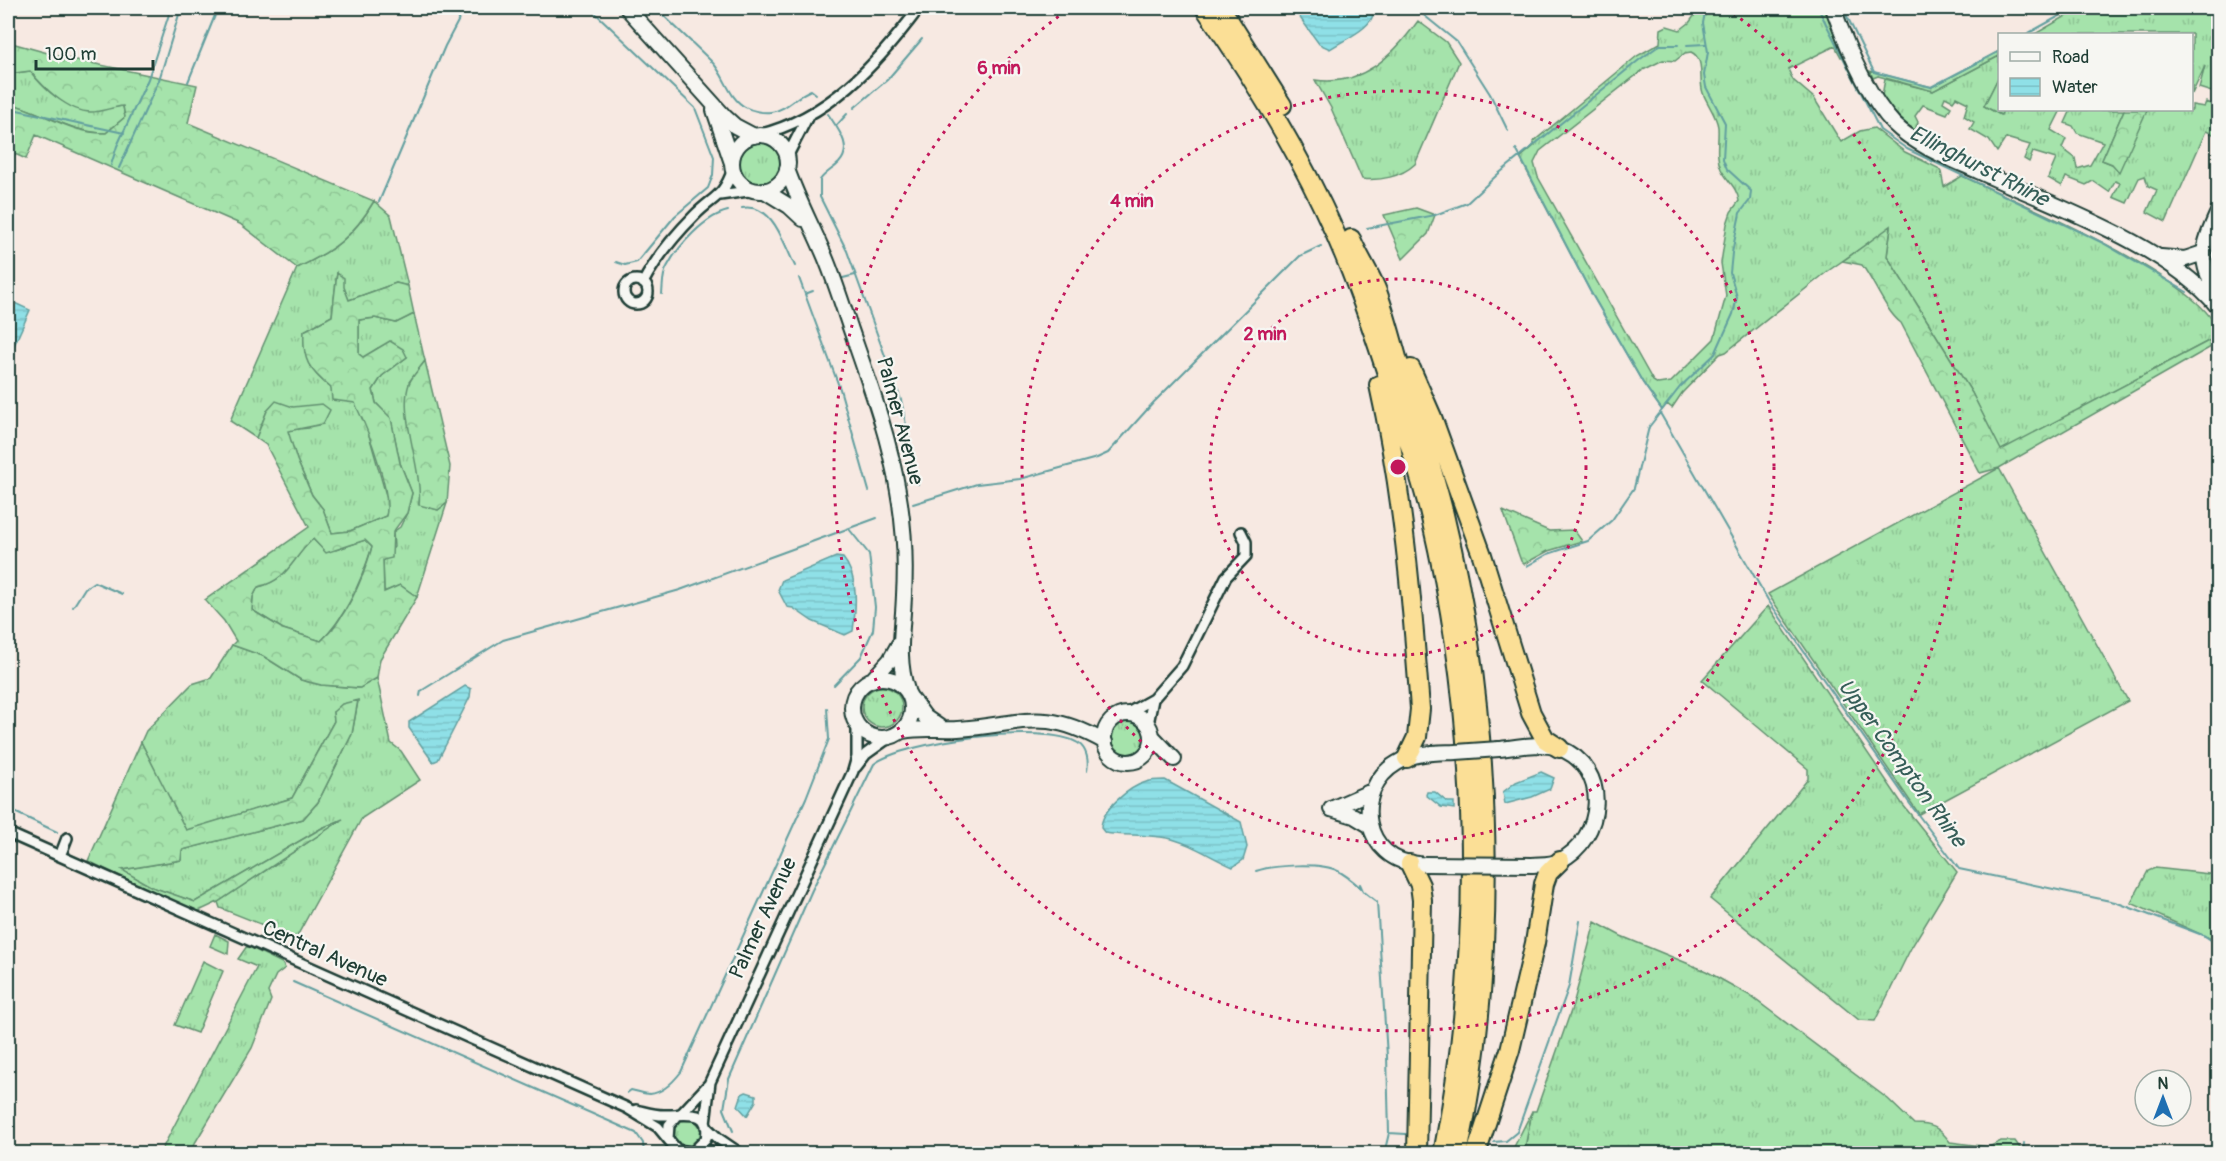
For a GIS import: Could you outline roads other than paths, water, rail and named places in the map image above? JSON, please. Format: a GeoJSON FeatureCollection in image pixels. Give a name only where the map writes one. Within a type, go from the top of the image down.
{"type":"FeatureCollection","features":[{"type":"Feature","properties":{"kind":"highway"},"geometry":{"type":"LineString","coordinates":[[1205,8],[1274,115],[1321,203],[1348,262],[1368,315],[1426,499],[1445,584],[1460,683],[1469,775],[1472,885],[1466,999],[1443,1154]]}},
{"type":"Feature","properties":{"kind":"highway"},"geometry":{"type":"LineString","coordinates":[[1221,8],[1285,110],[1332,198],[1378,293],[1432,417],[1482,555],[1531,713],[1545,739],[1559,748]]}},
{"type":"Feature","properties":{"kind":"highway"},"geometry":{"type":"LineString","coordinates":[[1348,262],[1392,442],[1406,535],[1420,709],[1418,737],[1407,758]]}},
{"type":"Feature","properties":{"kind":"highway"},"geometry":{"type":"LineString","coordinates":[[1378,293],[1443,512],[1459,584],[1474,682],[1482,776],[1485,885],[1480,1001],[1458,1154]]}},
{"type":"Feature","properties":{"kind":"highway"},"geometry":{"type":"LineString","coordinates":[[1476,1154],[1510,1050],[1535,943],[1544,884],[1548,873],[1560,861]]}},
{"type":"Feature","properties":{"kind":"highway"},"geometry":{"type":"LineString","coordinates":[[1417,864],[1422,900],[1417,1154]]}},
{"type":"Feature","properties":{"kind":"street"},"geometry":{"type":"LineString","coordinates":[[627,8],[735,126],[756,135],[773,138],[784,150],[787,163]]}},
{"type":"Feature","properties":{"kind":"street"},"geometry":{"type":"LineString","coordinates":[[644,283],[661,252],[677,233],[700,210],[720,195],[733,167],[736,149],[747,138],[777,130],[809,116],[861,78],[883,56],[919,8]]}},
{"type":"Feature","properties":{"kind":"street"},"geometry":{"type":"LineString","coordinates":[[1833,8],[1878,105],[1896,126],[1962,164],[2105,229],[2159,257],[2208,295],[2218,307]]}},
{"type":"Feature","properties":{"kind":"street"},"geometry":{"type":"LineString","coordinates":[[710,100],[733,167],[741,183],[759,190]]}},
{"type":"Feature","properties":{"kind":"street"},"geometry":{"type":"LineString","coordinates":[[720,195],[759,190],[778,183],[799,130],[809,116]]}},
{"type":"Feature","properties":{"kind":"street","name":"Palmer Avenue"},"geometry":{"type":"LineString","coordinates":[[787,163],[807,222],[823,252],[869,381],[894,473],[905,566],[900,642],[902,675],[909,694]]}},
{"type":"Feature","properties":{"kind":"street","name":"Palmer Avenue"},"geometry":{"type":"LineString","coordinates":[[759,190],[789,206],[807,222]]}},
{"type":"Feature","properties":{"kind":"street"},"geometry":{"type":"LineString","coordinates":[[2218,212],[2203,253],[2205,267],[2218,296]]}},
{"type":"Feature","properties":{"kind":"street"},"geometry":{"type":"LineString","coordinates":[[2159,257],[2185,259],[2203,253]]}},
{"type":"Feature","properties":{"kind":"street"},"geometry":{"type":"LineString","coordinates":[[1073,726],[1096,726],[1126,714],[1153,699],[1182,666],[1226,577],[1246,556],[1246,542],[1240,532]]}},
{"type":"Feature","properties":{"kind":"street","name":"Palmer Avenue"},"geometry":{"type":"LineString","coordinates":[[872,680],[890,660],[900,642]]}},
{"type":"Feature","properties":{"kind":"street"},"geometry":{"type":"LineString","coordinates":[[941,728],[925,717],[909,694],[891,679],[872,680],[865,683],[854,696],[852,711],[857,725],[870,736],[887,739],[903,731],[966,728],[1045,719],[1073,726],[1105,742]]}},
{"type":"Feature","properties":{"kind":"street"},"geometry":{"type":"LineString","coordinates":[[903,731],[912,716],[909,694]]}},
{"type":"Feature","properties":{"kind":"street"},"geometry":{"type":"LineString","coordinates":[[1111,721],[1105,734],[1105,742],[1110,753],[1122,761],[1135,761],[1145,755],[1152,743],[1150,730],[1153,699]]}},
{"type":"Feature","properties":{"kind":"street"},"geometry":{"type":"LineString","coordinates":[[1126,714],[1142,718],[1174,759],[1145,755]]}},
{"type":"Feature","properties":{"kind":"street","name":"Palmer Avenue"},"geometry":{"type":"LineString","coordinates":[[710,1082],[853,771],[856,758],[857,725]]}},
{"type":"Feature","properties":{"kind":"street","name":"Palmer Avenue"},"geometry":{"type":"LineString","coordinates":[[853,771],[866,754],[887,739]]}},
{"type":"Feature","properties":{"kind":"street"},"geometry":{"type":"LineString","coordinates":[[1369,825],[1368,802],[1372,791],[1389,769],[1407,758],[1544,745],[1559,748],[1580,762],[1595,788],[1597,810],[1586,838],[1560,861],[1532,865],[1417,864],[1386,850],[1369,825],[1354,816],[1331,809],[1372,791]]}},
{"type":"Feature","properties":{"kind":"street","name":"Central Avenue"},"geometry":{"type":"LineString","coordinates":[[8,833],[627,1108]]}},
{"type":"Feature","properties":{"kind":"street"},"geometry":{"type":"LineString","coordinates":[[60,856],[68,838]]}},
{"type":"Feature","properties":{"kind":"street"},"geometry":{"type":"LineString","coordinates":[[669,1154],[669,1125],[710,1082]]}},
{"type":"Feature","properties":{"kind":"street"},"geometry":{"type":"LineString","coordinates":[[694,1151],[706,1139],[710,1082]]}},
{"type":"Feature","properties":{"kind":"street"},"geometry":{"type":"LineString","coordinates":[[627,1108],[658,1115],[695,1114],[719,1139],[741,1154]]}},
{"type":"Feature","properties":{"kind":"street"},"geometry":{"type":"LineString","coordinates":[[627,1108],[658,1127],[678,1150],[731,1154]]}},
{"type":"Feature","properties":{"kind":"water"},"geometry":{"type":"Polygon","coordinates":[[[1293,8],[1373,8],[1373,15],[1365,27],[1330,49],[1319,44],[1293,8]]]}},
{"type":"Feature","properties":{"kind":"water"},"geometry":{"type":"Polygon","coordinates":[[[8,300],[30,310],[12,350],[8,348],[8,300]]]}},
{"type":"Feature","properties":{"kind":"water"},"geometry":{"type":"Polygon","coordinates":[[[836,557],[843,558],[854,583],[853,631],[845,635],[787,607],[778,590],[782,580],[836,557]]]}},
{"type":"Feature","properties":{"kind":"water"},"geometry":{"type":"Polygon","coordinates":[[[465,686],[471,689],[470,697],[438,760],[433,762],[409,728],[409,722],[465,686]]]}},
{"type":"Feature","properties":{"kind":"water"},"geometry":{"type":"Polygon","coordinates":[[[1541,772],[1554,778],[1550,789],[1532,797],[1505,804],[1503,792],[1516,782],[1541,772]]]}},
{"type":"Feature","properties":{"kind":"water"},"geometry":{"type":"Polygon","coordinates":[[[1165,780],[1241,822],[1247,847],[1243,860],[1233,867],[1175,840],[1105,833],[1101,828],[1102,821],[1117,800],[1139,785],[1150,781],[1165,780]]]}},
{"type":"Feature","properties":{"kind":"water"},"geometry":{"type":"Polygon","coordinates":[[[1427,792],[1435,792],[1447,802],[1454,802],[1454,809],[1441,807],[1426,795],[1427,792]]]}},
{"type":"Feature","properties":{"kind":"water"},"geometry":{"type":"Polygon","coordinates":[[[746,1092],[756,1095],[756,1101],[747,1116],[738,1106],[742,1094],[746,1092]]]}},
{"type":"Feature","properties":{"kind":"waterway"},"geometry":{"type":"LineString","coordinates":[[111,165],[117,146],[148,79],[171,8]]}},
{"type":"Feature","properties":{"kind":"waterway"},"geometry":{"type":"LineString","coordinates":[[119,168],[159,80],[181,8]]}},
{"type":"Feature","properties":{"kind":"waterway"},"geometry":{"type":"LineString","coordinates":[[188,82],[218,8]]}},
{"type":"Feature","properties":{"kind":"waterway"},"geometry":{"type":"LineString","coordinates":[[379,202],[445,46],[465,8]]}},
{"type":"Feature","properties":{"kind":"waterway"},"geometry":{"type":"LineString","coordinates":[[590,8],[695,108],[714,157],[713,175],[708,188],[675,216],[637,262],[625,265],[616,262]]}},
{"type":"Feature","properties":{"kind":"waterway"},"geometry":{"type":"LineString","coordinates":[[656,8],[712,62],[734,98],[745,107],[765,112],[777,111],[811,90],[816,94]]}},
{"type":"Feature","properties":{"kind":"waterway"},"geometry":{"type":"LineString","coordinates":[[1415,8],[1457,42],[1490,94],[1508,131]]}},
{"type":"Feature","properties":{"kind":"waterway"},"geometry":{"type":"LineString","coordinates":[[1527,566],[1548,554],[1588,541],[1612,520],[1634,488],[1649,427],[1680,387],[1715,354],[1733,314],[1737,297],[1730,273],[1732,253],[1740,213],[1750,200],[1751,191],[1727,169],[1723,159],[1725,123],[1706,87],[1704,75],[1708,52],[1703,23],[1706,8]]}},
{"type":"Feature","properties":{"kind":"waterway","name":"Ellinghurst Rhine"},"geometry":{"type":"LineString","coordinates":[[1818,8],[1880,130],[1907,149],[2103,243],[2187,292]]}},
{"type":"Feature","properties":{"kind":"waterway"},"geometry":{"type":"LineString","coordinates":[[1843,8],[1874,72],[1931,87],[1998,52]]}},
{"type":"Feature","properties":{"kind":"waterway"},"geometry":{"type":"LineString","coordinates":[[2029,33],[2074,8]]}},
{"type":"Feature","properties":{"kind":"waterway"},"geometry":{"type":"LineString","coordinates":[[854,108],[887,80],[922,39]]}},
{"type":"Feature","properties":{"kind":"waterway"},"geometry":{"type":"LineString","coordinates":[[1687,45],[1705,44]]}},
{"type":"Feature","properties":{"kind":"waterway"},"geometry":{"type":"LineString","coordinates":[[1367,228],[1435,215],[1467,203],[1497,175],[1639,60],[1660,45],[1678,45]]}},
{"type":"Feature","properties":{"kind":"waterway"},"geometry":{"type":"LineString","coordinates":[[8,108],[124,133]]}},
{"type":"Feature","properties":{"kind":"waterway"},"geometry":{"type":"LineString","coordinates":[[828,114],[839,131],[845,151],[839,163],[820,180],[820,197],[847,251],[901,400],[918,484]]}},
{"type":"Feature","properties":{"kind":"waterway"},"geometry":{"type":"LineString","coordinates":[[836,126],[847,114]]}},
{"type":"Feature","properties":{"kind":"waterway"},"geometry":{"type":"LineString","coordinates":[[1516,149],[1590,291],[1643,383],[1662,410]]}},
{"type":"Feature","properties":{"kind":"waterway"},"geometry":{"type":"LineString","coordinates":[[742,208],[753,208],[770,218],[795,266]]}},
{"type":"Feature","properties":{"kind":"waterway"},"geometry":{"type":"LineString","coordinates":[[662,294],[665,270],[678,250],[701,225],[728,211]]}},
{"type":"Feature","properties":{"kind":"waterway"},"geometry":{"type":"LineString","coordinates":[[913,504],[977,484],[1020,479],[1108,453],[1154,402],[1300,256],[1321,246]]}},
{"type":"Feature","properties":{"kind":"waterway"},"geometry":{"type":"LineString","coordinates":[[843,278],[855,275]]}},
{"type":"Feature","properties":{"kind":"waterway"},"geometry":{"type":"LineString","coordinates":[[799,278],[840,389],[869,491]]}},
{"type":"Feature","properties":{"kind":"waterway"},"geometry":{"type":"LineString","coordinates":[[805,294],[813,291]]}},
{"type":"Feature","properties":{"kind":"waterway","name":"Upper Compton Rhine"},"geometry":{"type":"LineString","coordinates":[[1660,413],[1768,600],[1910,804],[1959,869],[2115,902],[2205,936],[2218,945]]}},
{"type":"Feature","properties":{"kind":"waterway"},"geometry":{"type":"LineString","coordinates":[[420,696],[421,691],[503,640],[680,590],[877,518]]}},
{"type":"Feature","properties":{"kind":"waterway"},"geometry":{"type":"LineString","coordinates":[[834,685],[861,657],[873,630],[875,607],[869,554],[849,529]]}},
{"type":"Feature","properties":{"kind":"waterway"},"geometry":{"type":"LineString","coordinates":[[73,607],[85,588],[94,582],[122,594]]}},
{"type":"Feature","properties":{"kind":"waterway"},"geometry":{"type":"LineString","coordinates":[[627,1093],[631,1090],[654,1093],[667,1086],[681,1072],[806,798],[829,739],[827,708]]}},
{"type":"Feature","properties":{"kind":"waterway"},"geometry":{"type":"LineString","coordinates":[[733,1131],[724,1109],[729,1079],[812,890],[874,764],[914,748],[943,742],[1007,734],[1036,734],[1061,737],[1078,743],[1087,756],[1087,771]]}},
{"type":"Feature","properties":{"kind":"waterway"},"geometry":{"type":"LineString","coordinates":[[8,809],[57,832]]}},
{"type":"Feature","properties":{"kind":"waterway"},"geometry":{"type":"LineString","coordinates":[[1256,871],[1285,866],[1321,866],[1338,871],[1361,888]]}},
{"type":"Feature","properties":{"kind":"waterway"},"geometry":{"type":"LineString","coordinates":[[1360,884],[1363,891],[1377,902],[1387,1056],[1389,1133],[1384,1154]]}},
{"type":"Feature","properties":{"kind":"waterway"},"geometry":{"type":"LineString","coordinates":[[1494,1142],[1506,1141],[1517,1132],[1569,986],[1580,921]]}},
{"type":"Feature","properties":{"kind":"waterway"},"geometry":{"type":"LineString","coordinates":[[293,982],[636,1133],[643,1143],[644,1154]]}},
{"type":"Feature","properties":{"kind":"waterway"},"geometry":{"type":"LineString","coordinates":[[1389,1133],[1406,1134]]}},
{"type":"Feature","properties":{"kind":"waterway"},"geometry":{"type":"LineString","coordinates":[[2023,1154],[2024,1143]]}},
{"type":"Feature","properties":{"kind":"waterway"},"geometry":{"type":"LineString","coordinates":[[1494,1149],[1522,1151]]}}]}
